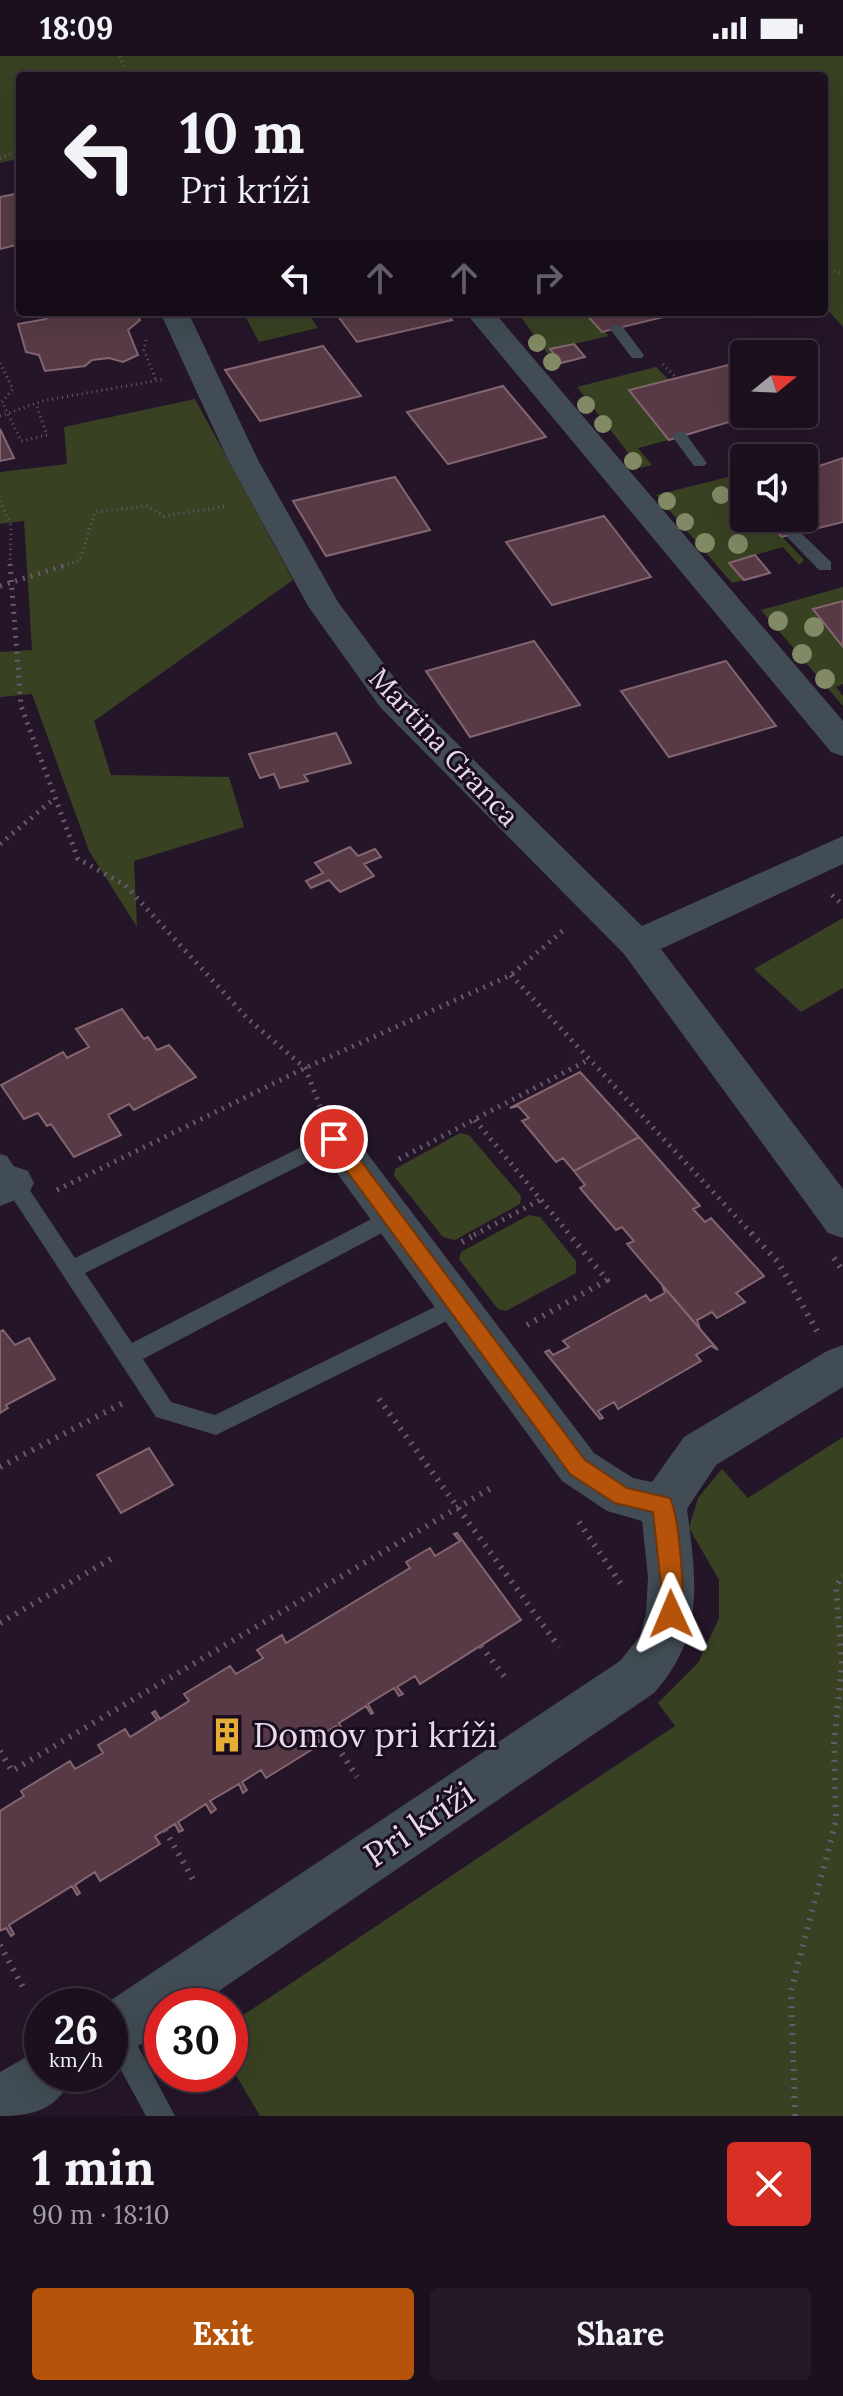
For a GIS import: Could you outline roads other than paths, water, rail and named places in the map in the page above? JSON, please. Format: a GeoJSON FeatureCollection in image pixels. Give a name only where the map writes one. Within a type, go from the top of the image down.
{"type":"FeatureCollection","features":[{"type":"Feature","properties":{"kind":"street","name":"Martina Granca"},"geometry":{"type":"LineString","coordinates":[[176,316],[265,500],[324,606],[392,699],[637,944],[843,1221]]}},
{"type":"Feature","properties":{"kind":"street"},"geometry":{"type":"LineString","coordinates":[[482,316],[843,744]]}},
{"type":"Feature","properties":{"kind":"street"},"geometry":{"type":"LineString","coordinates":[[637,944],[843,849]]}},
{"type":"Feature","properties":{"kind":"street"},"geometry":{"type":"LineString","coordinates":[[334,1139],[578,1467],[623,1496],[663,1505],[700,1451],[834,1355]]}},
{"type":"Feature","properties":{"kind":"street","name":"Pri kríži"},"geometry":{"type":"LineString","coordinates":[[128,2020],[637,1677],[659,1649],[671,1614],[672,1584],[663,1505]]}},
{"type":"Feature","properties":{"kind":"street"},"geometry":{"type":"LineString","coordinates":[[0,2104],[24,2088]]}},
{"type":"Feature","properties":{"kind":"lane"},"geometry":{"type":"LineString","coordinates":[[617,329],[637,355]]}},
{"type":"Feature","properties":{"kind":"lane"},"geometry":{"type":"LineString","coordinates":[[680,436],[699,463]]}},
{"type":"Feature","properties":{"kind":"lane"},"geometry":{"type":"LineString","coordinates":[[793,534],[825,566]]}},
{"type":"Feature","properties":{"kind":"lane"},"geometry":{"type":"LineString","coordinates":[[72,1270],[334,1139]]}},
{"type":"Feature","properties":{"kind":"lane"},"geometry":{"type":"LineString","coordinates":[[10,1185],[72,1270],[164,1410],[216,1425],[459,1305]]}},
{"type":"Feature","properties":{"kind":"lane"},"geometry":{"type":"LineString","coordinates":[[128,1356],[394,1217]]}},
{"type":"Feature","properties":{"kind":"lane"},"geometry":{"type":"LineString","coordinates":[[128,2059],[161,2116]]}},
{"type":"Feature","properties":{"kind":"place","name":"Domov pri kríži"},"geometry":{"type":"Point","coordinates":[227,1735]}}]}
